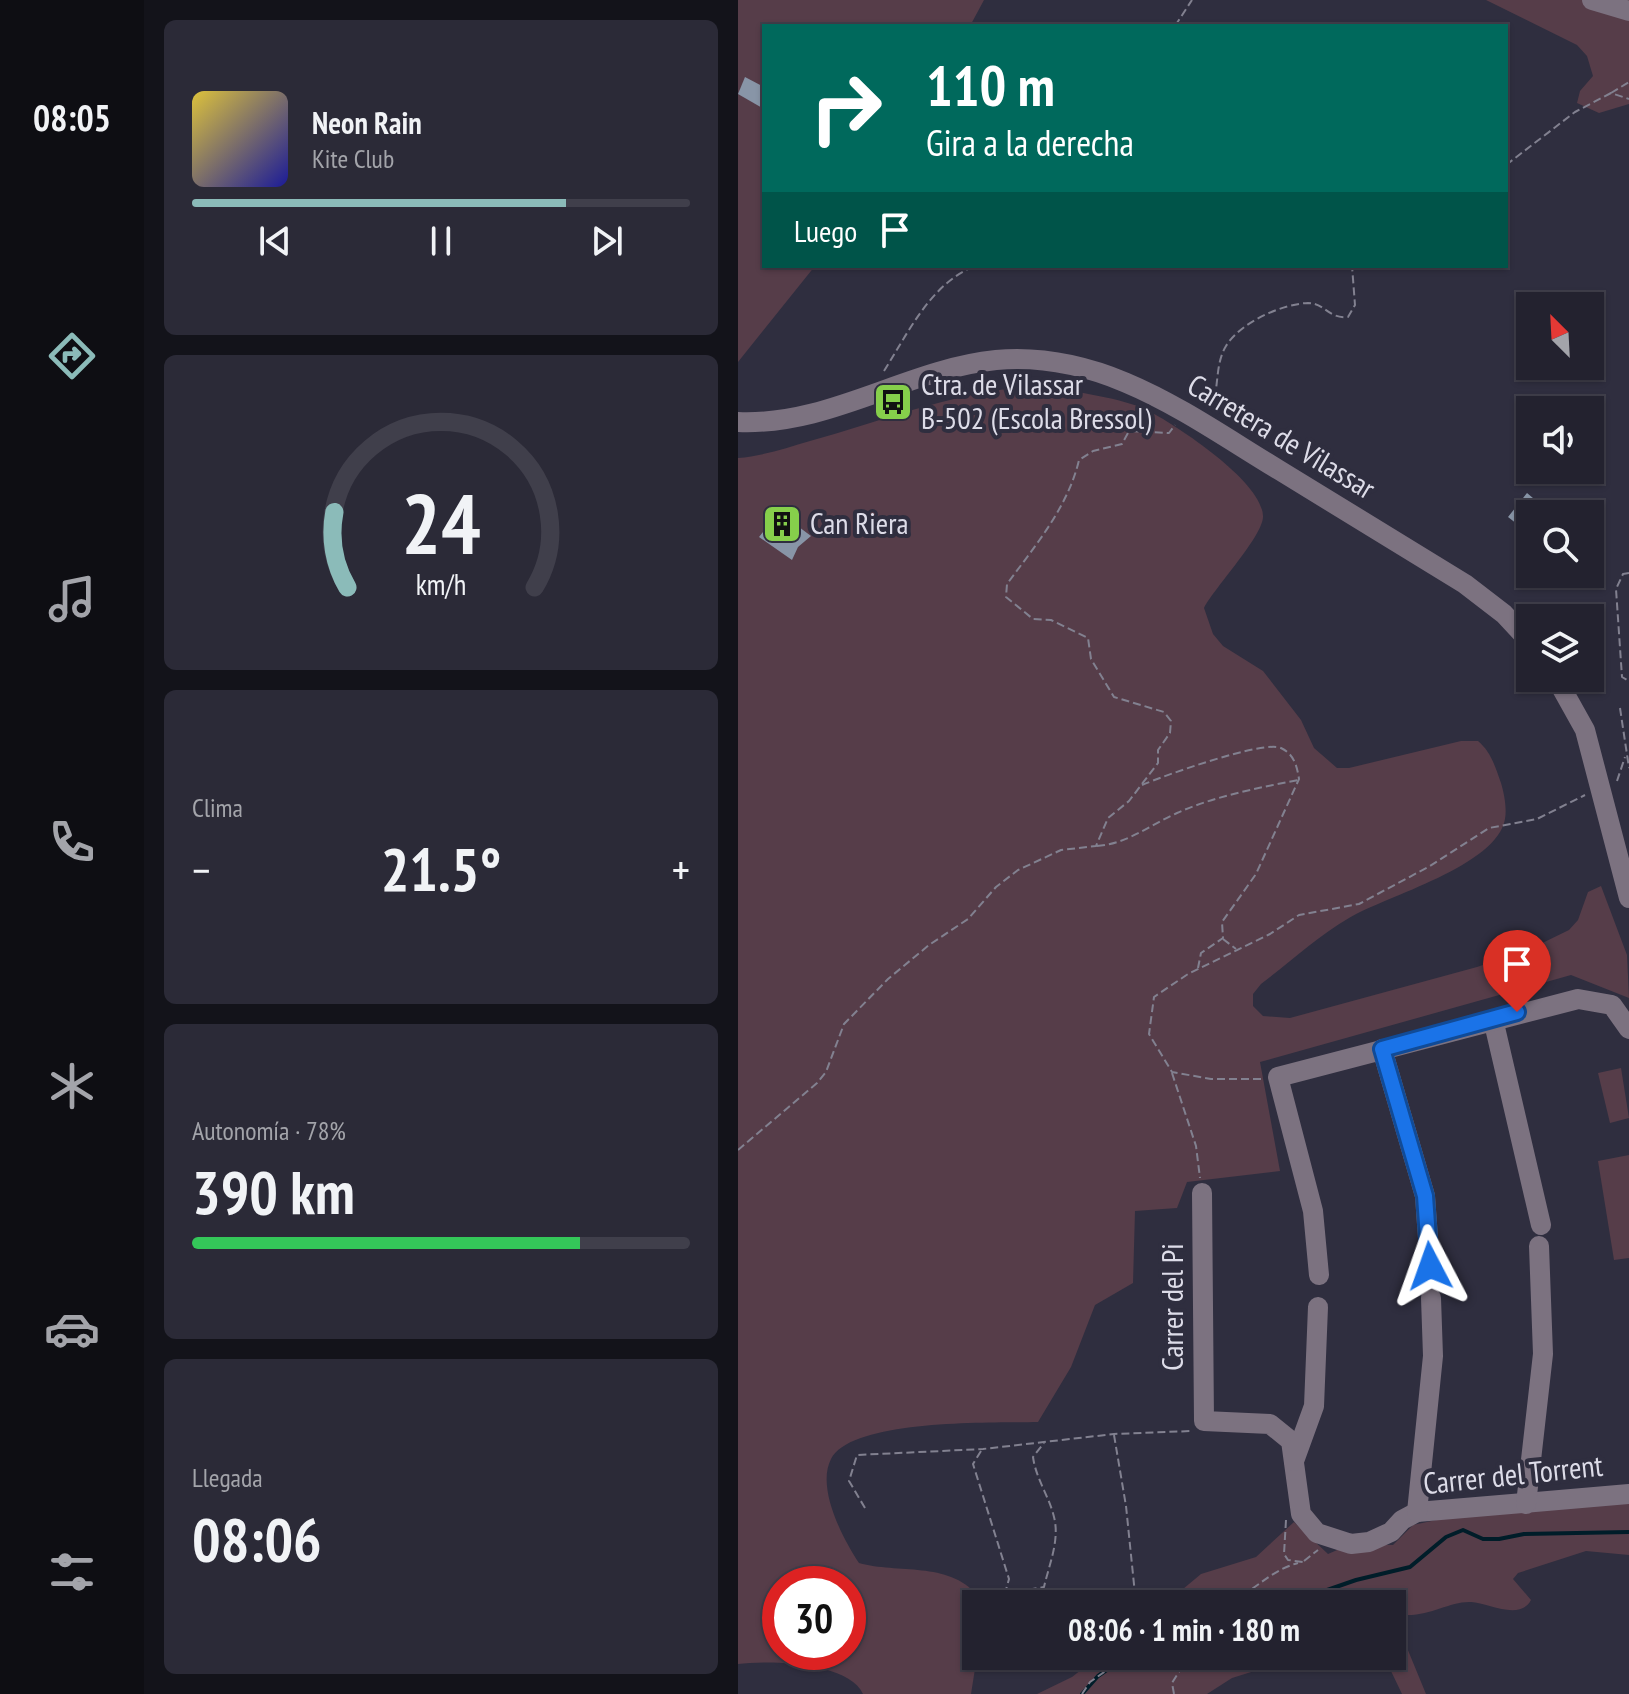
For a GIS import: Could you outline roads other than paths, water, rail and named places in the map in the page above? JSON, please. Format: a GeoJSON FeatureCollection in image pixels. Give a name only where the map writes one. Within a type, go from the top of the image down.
{"type":"FeatureCollection","features":[{"type":"Feature","properties":{"kind":"street"},"geometry":{"type":"LineString","coordinates":[[1592,0],[1629,11]]}},
{"type":"Feature","properties":{"kind":"street","name":"Carretera de Vilassar"},"geometry":{"type":"LineString","coordinates":[[738,422],[811,415],[940,373],[995,360],[1041,359],[1099,371],[1129,382],[1184,413],[1465,584],[1516,627]]}},
{"type":"Feature","properties":{"kind":"street"},"geometry":{"type":"LineString","coordinates":[[1564,692],[1585,730],[1629,898]]}},
{"type":"Feature","properties":{"kind":"street"},"geometry":{"type":"LineString","coordinates":[[1319,1275],[1313,1211],[1278,1077],[1578,999],[1612,1005],[1629,1029]]}},
{"type":"Feature","properties":{"kind":"street"},"geometry":{"type":"LineString","coordinates":[[1493,1019],[1541,1225]]}},
{"type":"Feature","properties":{"kind":"street"},"geometry":{"type":"LineString","coordinates":[[1382,1049],[1425,1196],[1430,1266]]}},
{"type":"Feature","properties":{"kind":"street","name":"Carrer del Pi"},"geometry":{"type":"LineString","coordinates":[[1202,1193],[1201,1426],[1270,1424],[1291,1441],[1294,1461]]}},
{"type":"Feature","properties":{"kind":"street"},"geometry":{"type":"LineString","coordinates":[[1526,1504],[1543,1354],[1539,1246]]}},
{"type":"Feature","properties":{"kind":"street"},"geometry":{"type":"LineString","coordinates":[[1417,1512],[1433,1356],[1431,1298]]}},
{"type":"Feature","properties":{"kind":"street"},"geometry":{"type":"LineString","coordinates":[[1294,1461],[1314,1406],[1318,1307]]}},
{"type":"Feature","properties":{"kind":"street","name":"Carrer del Torrent"},"geometry":{"type":"LineString","coordinates":[[1294,1461],[1301,1514],[1317,1533],[1351,1544],[1369,1542],[1391,1532],[1402,1520],[1417,1512],[1629,1494]]}},
{"type":"Feature","properties":{"kind":"waterway"},"geometry":{"type":"LineString","coordinates":[[1327,1590],[1410,1567],[1446,1537],[1463,1530],[1483,1539],[1524,1534],[1629,1532]]}},
{"type":"Feature","properties":{"kind":"waterway"},"geometry":{"type":"LineString","coordinates":[[1082,1694],[1107,1670]]}},
{"type":"Feature","properties":{"kind":"place","name":"Ctra. de Vilassar B-502 (Escola Bressol)"},"geometry":{"type":"Point","coordinates":[893,402]}},
{"type":"Feature","properties":{"kind":"place","name":"Can Riera"},"geometry":{"type":"Point","coordinates":[782,524]}}]}
